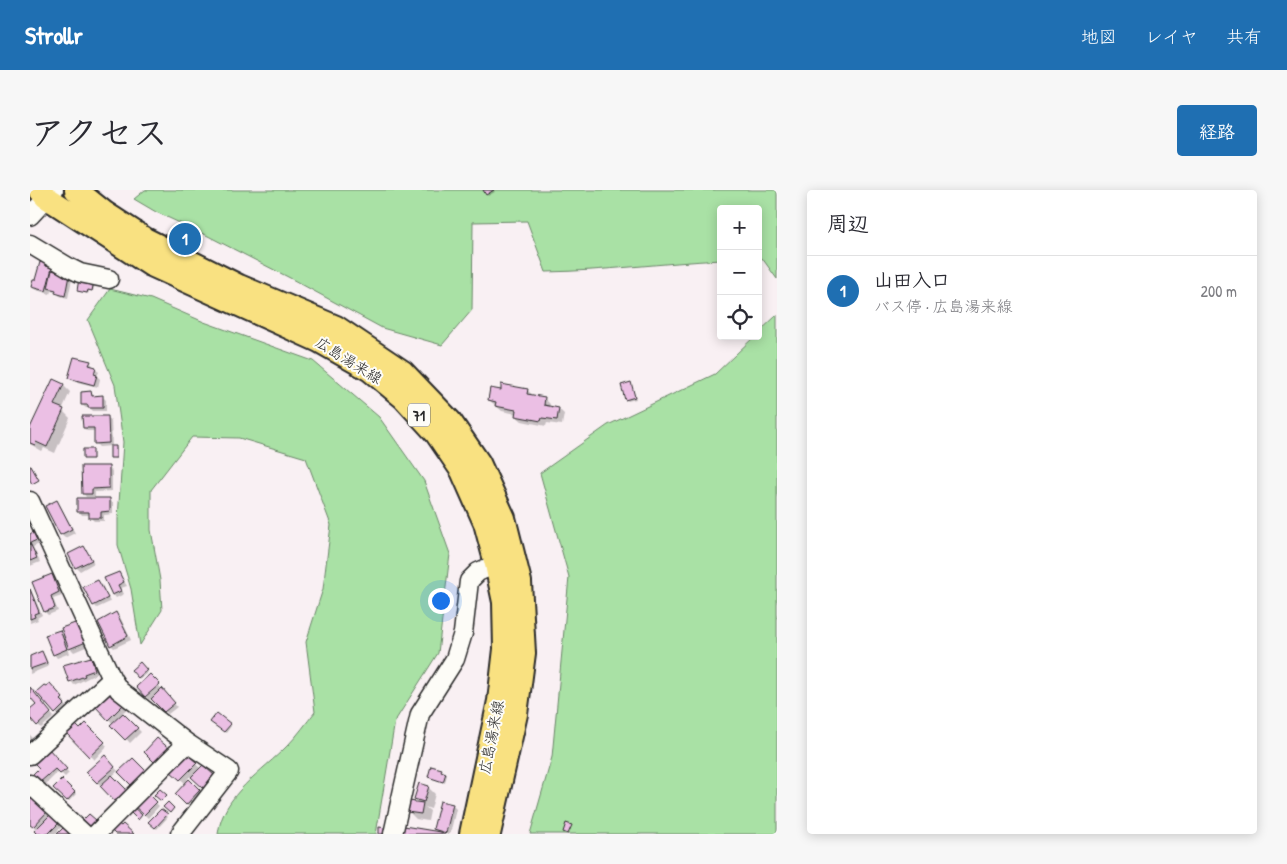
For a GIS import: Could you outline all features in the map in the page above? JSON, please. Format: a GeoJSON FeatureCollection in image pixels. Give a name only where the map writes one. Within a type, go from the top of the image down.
{"type":"FeatureCollection","features":[{"type":"Feature","properties":{"kind":"main road","name":"広島湯来線"},"geometry":{"type":"LineString","coordinates":[[76,190],[105,213],[145,239],[239,286],[336,327],[403,372],[450,421],[479,462],[504,518],[520,582],[524,653],[516,714],[489,834]]}},
{"type":"Feature","properties":{"kind":"main road","name":"広島湯来線"},"geometry":{"type":"LineString","coordinates":[[47,192],[152,265],[319,341],[370,370],[404,398],[436,432],[462,471],[485,523],[504,602],[505,649],[499,701],[471,834]]}},
{"type":"Feature","properties":{"kind":"street"},"geometry":{"type":"LineString","coordinates":[[30,216],[47,192]]}},
{"type":"Feature","properties":{"kind":"street"},"geometry":{"type":"LineString","coordinates":[[30,244],[80,273],[109,279]]}},
{"type":"Feature","properties":{"kind":"street"},"geometry":{"type":"LineString","coordinates":[[30,501],[112,679],[119,690],[187,743],[229,771],[180,834]]}},
{"type":"Feature","properties":{"kind":"street"},"geometry":{"type":"LineString","coordinates":[[394,834],[420,714],[455,659],[463,633],[469,581],[478,572],[496,564]]}},
{"type":"Feature","properties":{"kind":"street"},"geometry":{"type":"LineString","coordinates":[[30,755],[112,679]]}},
{"type":"Feature","properties":{"kind":"street"},"geometry":{"type":"LineString","coordinates":[[96,834],[187,743]]}},
{"type":"Feature","properties":{"kind":"street"},"geometry":{"type":"LineString","coordinates":[[30,784],[84,834]]}},
{"type":"Feature","properties":{"kind":"green space"},"geometry":{"type":"Polygon","coordinates":[[[145,190],[777,190],[777,279],[762,258],[762,205],[717,205],[717,260],[612,269],[546,272],[527,221],[473,222],[472,310],[442,345],[382,328],[290,278],[156,212],[134,199],[145,190]]]}},
{"type":"Feature","properties":{"kind":"green space"},"geometry":{"type":"Polygon","coordinates":[[[110,289],[151,299],[204,322],[313,361],[379,417],[424,481],[450,554],[438,653],[395,721],[376,834],[218,834],[221,820],[235,795],[292,741],[315,712],[306,642],[323,589],[331,525],[306,458],[239,438],[192,437],[151,490],[151,530],[160,580],[162,610],[140,645],[131,589],[118,545],[123,442],[115,385],[88,320],[110,289]]]}},
{"type":"Feature","properties":{"kind":"green space"},"geometry":{"type":"Polygon","coordinates":[[[777,315],[777,834],[530,834],[552,757],[569,577],[540,473],[608,425],[715,374],[751,340],[762,340],[762,329],[777,315]]]}},
{"type":"Feature","properties":{"kind":"building"},"geometry":{"type":"Polygon","coordinates":[[[483,190],[494,190],[486,195],[483,190]]]}},
{"type":"Feature","properties":{"kind":"building"},"geometry":{"type":"Polygon","coordinates":[[[40,262],[47,263],[46,266],[52,268],[46,291],[31,287],[40,262]]]}},
{"type":"Feature","properties":{"kind":"building"},"geometry":{"type":"Polygon","coordinates":[[[52,270],[69,275],[65,296],[55,293],[56,290],[48,288],[52,270]]]}},
{"type":"Feature","properties":{"kind":"building"},"geometry":{"type":"Polygon","coordinates":[[[79,278],[94,281],[92,291],[88,290],[87,293],[77,291],[79,278]]]}},
{"type":"Feature","properties":{"kind":"building"},"geometry":{"type":"Polygon","coordinates":[[[74,357],[91,361],[89,365],[96,367],[94,374],[97,375],[94,385],[68,378],[74,357]]]}},
{"type":"Feature","properties":{"kind":"building"},"geometry":{"type":"Polygon","coordinates":[[[53,379],[64,384],[54,405],[64,409],[47,447],[36,442],[35,445],[30,443],[30,428],[53,379]]]}},
{"type":"Feature","properties":{"kind":"building"},"geometry":{"type":"Polygon","coordinates":[[[631,382],[635,397],[625,400],[621,385],[631,382]]]}},
{"type":"Feature","properties":{"kind":"building"},"geometry":{"type":"Polygon","coordinates":[[[501,384],[528,389],[527,394],[545,397],[544,405],[559,408],[557,420],[542,418],[541,421],[515,416],[516,410],[495,406],[496,402],[488,400],[490,388],[501,390],[501,384]]]}},
{"type":"Feature","properties":{"kind":"building"},"geometry":{"type":"Polygon","coordinates":[[[91,391],[92,396],[103,395],[103,408],[88,408],[88,405],[81,405],[81,392],[91,391]]]}},
{"type":"Feature","properties":{"kind":"building"},"geometry":{"type":"Polygon","coordinates":[[[82,416],[108,416],[109,443],[94,444],[94,428],[83,428],[82,416]]]}},
{"type":"Feature","properties":{"kind":"building"},"geometry":{"type":"Polygon","coordinates":[[[110,446],[116,446],[116,458],[110,458],[110,446]]]}},
{"type":"Feature","properties":{"kind":"building"},"geometry":{"type":"Polygon","coordinates":[[[83,449],[93,449],[93,459],[83,459],[83,449]]]}},
{"type":"Feature","properties":{"kind":"building"},"geometry":{"type":"Polygon","coordinates":[[[30,466],[39,480],[32,484],[30,480],[30,466]]]}},
{"type":"Feature","properties":{"kind":"building"},"geometry":{"type":"Polygon","coordinates":[[[81,466],[109,466],[109,488],[92,489],[92,494],[82,494],[81,466]]]}},
{"type":"Feature","properties":{"kind":"building"},"geometry":{"type":"Polygon","coordinates":[[[77,498],[110,498],[110,511],[101,512],[101,518],[89,518],[89,512],[77,512],[77,498]]]}},
{"type":"Feature","properties":{"kind":"building"},"geometry":{"type":"Polygon","coordinates":[[[57,500],[72,529],[60,535],[45,506],[57,500]]]}},
{"type":"Feature","properties":{"kind":"building"},"geometry":{"type":"Polygon","coordinates":[[[33,532],[37,540],[30,543],[30,534],[33,532]]]}},
{"type":"Feature","properties":{"kind":"building"},"geometry":{"type":"Polygon","coordinates":[[[30,543],[37,558],[30,561],[30,543]]]}},
{"type":"Feature","properties":{"kind":"building"},"geometry":{"type":"Polygon","coordinates":[[[84,546],[92,560],[75,568],[68,554],[84,546]]]}},
{"type":"Feature","properties":{"kind":"building"},"geometry":{"type":"Polygon","coordinates":[[[119,572],[124,582],[118,585],[121,591],[112,595],[104,578],[119,572]]]}},
{"type":"Feature","properties":{"kind":"building"},"geometry":{"type":"Polygon","coordinates":[[[52,574],[59,592],[51,596],[55,608],[44,612],[32,582],[52,574]]]}},
{"type":"Feature","properties":{"kind":"building"},"geometry":{"type":"Polygon","coordinates":[[[98,580],[108,598],[93,606],[83,587],[98,580]]]}},
{"type":"Feature","properties":{"kind":"building"},"geometry":{"type":"Polygon","coordinates":[[[30,589],[39,612],[30,619],[30,589]]]}},
{"type":"Feature","properties":{"kind":"building"},"geometry":{"type":"Polygon","coordinates":[[[116,612],[128,636],[110,646],[98,622],[116,612]]]}},
{"type":"Feature","properties":{"kind":"building"},"geometry":{"type":"Polygon","coordinates":[[[78,622],[86,642],[69,649],[61,628],[78,622]]]}},
{"type":"Feature","properties":{"kind":"building"},"geometry":{"type":"Polygon","coordinates":[[[60,630],[67,649],[53,655],[45,635],[60,630]]]}},
{"type":"Feature","properties":{"kind":"building"},"geometry":{"type":"Polygon","coordinates":[[[42,651],[47,663],[30,669],[30,656],[42,651]]]}},
{"type":"Feature","properties":{"kind":"building"},"geometry":{"type":"Polygon","coordinates":[[[91,657],[95,670],[69,682],[63,665],[91,657]]]}},
{"type":"Feature","properties":{"kind":"building"},"geometry":{"type":"Polygon","coordinates":[[[140,662],[147,670],[138,678],[131,670],[140,662]]]}},
{"type":"Feature","properties":{"kind":"building"},"geometry":{"type":"Polygon","coordinates":[[[150,674],[160,684],[145,697],[136,687],[150,674]]]}},
{"type":"Feature","properties":{"kind":"building"},"geometry":{"type":"Polygon","coordinates":[[[50,683],[63,698],[61,700],[65,704],[55,714],[36,692],[44,685],[46,686],[50,683]]]}},
{"type":"Feature","properties":{"kind":"building"},"geometry":{"type":"Polygon","coordinates":[[[30,687],[51,713],[37,726],[30,718],[30,709],[36,704],[30,697],[30,687]]]}},
{"type":"Feature","properties":{"kind":"building"},"geometry":{"type":"Polygon","coordinates":[[[162,688],[175,703],[164,712],[151,699],[162,688]]]}},
{"type":"Feature","properties":{"kind":"building"},"geometry":{"type":"Polygon","coordinates":[[[109,693],[124,704],[108,720],[95,706],[109,693]]]}},
{"type":"Feature","properties":{"kind":"building"},"geometry":{"type":"Polygon","coordinates":[[[123,713],[138,728],[125,740],[110,725],[123,713]]]}},
{"type":"Feature","properties":{"kind":"building"},"geometry":{"type":"Polygon","coordinates":[[[217,713],[231,724],[224,732],[210,722],[217,713]]]}},
{"type":"Feature","properties":{"kind":"building"},"geometry":{"type":"Polygon","coordinates":[[[86,723],[105,742],[89,757],[66,733],[75,724],[80,729],[86,723]]]}},
{"type":"Feature","properties":{"kind":"building"},"geometry":{"type":"Polygon","coordinates":[[[157,738],[172,751],[158,766],[144,752],[157,738]]]}},
{"type":"Feature","properties":{"kind":"building"},"geometry":{"type":"Polygon","coordinates":[[[48,748],[67,769],[60,774],[55,769],[39,783],[32,775],[39,768],[33,762],[48,748]]]}},
{"type":"Feature","properties":{"kind":"building"},"geometry":{"type":"Polygon","coordinates":[[[187,754],[197,763],[180,780],[170,771],[187,754]]]}},
{"type":"Feature","properties":{"kind":"building"},"geometry":{"type":"Polygon","coordinates":[[[105,755],[115,767],[97,783],[86,772],[105,755]]]}},
{"type":"Feature","properties":{"kind":"building"},"geometry":{"type":"Polygon","coordinates":[[[133,758],[146,771],[131,785],[118,772],[133,758]]]}},
{"type":"Feature","properties":{"kind":"building"},"geometry":{"type":"Polygon","coordinates":[[[203,765],[215,776],[203,788],[191,777],[203,765]]]}},
{"type":"Feature","properties":{"kind":"building"},"geometry":{"type":"Polygon","coordinates":[[[431,766],[442,769],[441,771],[446,773],[443,782],[428,777],[431,766]]]}},
{"type":"Feature","properties":{"kind":"building"},"geometry":{"type":"Polygon","coordinates":[[[112,775],[128,791],[116,803],[100,786],[112,775]]]}},
{"type":"Feature","properties":{"kind":"building"},"geometry":{"type":"Polygon","coordinates":[[[62,779],[75,792],[67,801],[53,788],[62,779]]]}},
{"type":"Feature","properties":{"kind":"building"},"geometry":{"type":"Polygon","coordinates":[[[189,779],[200,790],[186,805],[175,794],[189,779]]]}},
{"type":"Feature","properties":{"kind":"building"},"geometry":{"type":"Polygon","coordinates":[[[419,783],[429,786],[424,802],[414,799],[419,783]]]}},
{"type":"Feature","properties":{"kind":"building"},"geometry":{"type":"Polygon","coordinates":[[[160,789],[167,795],[161,801],[154,795],[160,789]]]}},
{"type":"Feature","properties":{"kind":"building"},"geometry":{"type":"Polygon","coordinates":[[[146,791],[157,802],[144,815],[133,805],[146,791]]]}},
{"type":"Feature","properties":{"kind":"building"},"geometry":{"type":"Polygon","coordinates":[[[30,796],[47,812],[33,827],[30,825],[30,796]]]}},
{"type":"Feature","properties":{"kind":"building"},"geometry":{"type":"Polygon","coordinates":[[[409,801],[423,803],[421,814],[407,812],[409,801]]]}},
{"type":"Feature","properties":{"kind":"building"},"geometry":{"type":"Polygon","coordinates":[[[440,801],[453,804],[446,833],[433,829],[440,801]]]}},
{"type":"Feature","properties":{"kind":"building"},"geometry":{"type":"Polygon","coordinates":[[[168,802],[174,808],[170,813],[163,807],[168,802]]]}},
{"type":"Feature","properties":{"kind":"building"},"geometry":{"type":"Polygon","coordinates":[[[132,806],[142,815],[138,820],[128,810],[132,806]]]}},
{"type":"Feature","properties":{"kind":"building"},"geometry":{"type":"Polygon","coordinates":[[[161,809],[168,814],[155,828],[148,822],[161,809]]]}},
{"type":"Feature","properties":{"kind":"building"},"geometry":{"type":"Polygon","coordinates":[[[51,814],[60,822],[48,834],[37,834],[34,831],[51,814]]]}},
{"type":"Feature","properties":{"kind":"building"},"geometry":{"type":"Polygon","coordinates":[[[89,814],[96,820],[89,827],[82,821],[89,814]]]}},
{"type":"Feature","properties":{"kind":"building"},"geometry":{"type":"Polygon","coordinates":[[[116,822],[121,826],[123,824],[134,834],[115,834],[109,828],[116,822]]]}},
{"type":"Feature","properties":{"kind":"building"},"geometry":{"type":"Polygon","coordinates":[[[566,823],[572,825],[568,834],[563,832],[566,823]]]}},
{"type":"Feature","properties":{"kind":"building"},"geometry":{"type":"Polygon","coordinates":[[[65,826],[74,834],[57,834],[65,826]]]}},
{"type":"Feature","properties":{"kind":"building"},"geometry":{"type":"Polygon","coordinates":[[[404,826],[446,833],[403,834],[404,826]]]}},
{"type":"Feature","properties":{"kind":"building"},"geometry":{"type":"Polygon","coordinates":[[[379,827],[386,828],[385,834],[379,834],[379,827]]]}},
{"type":"Feature","properties":{"kind":"place","name":"山田入口"},"geometry":{"type":"Point","coordinates":[185,239]}}]}
